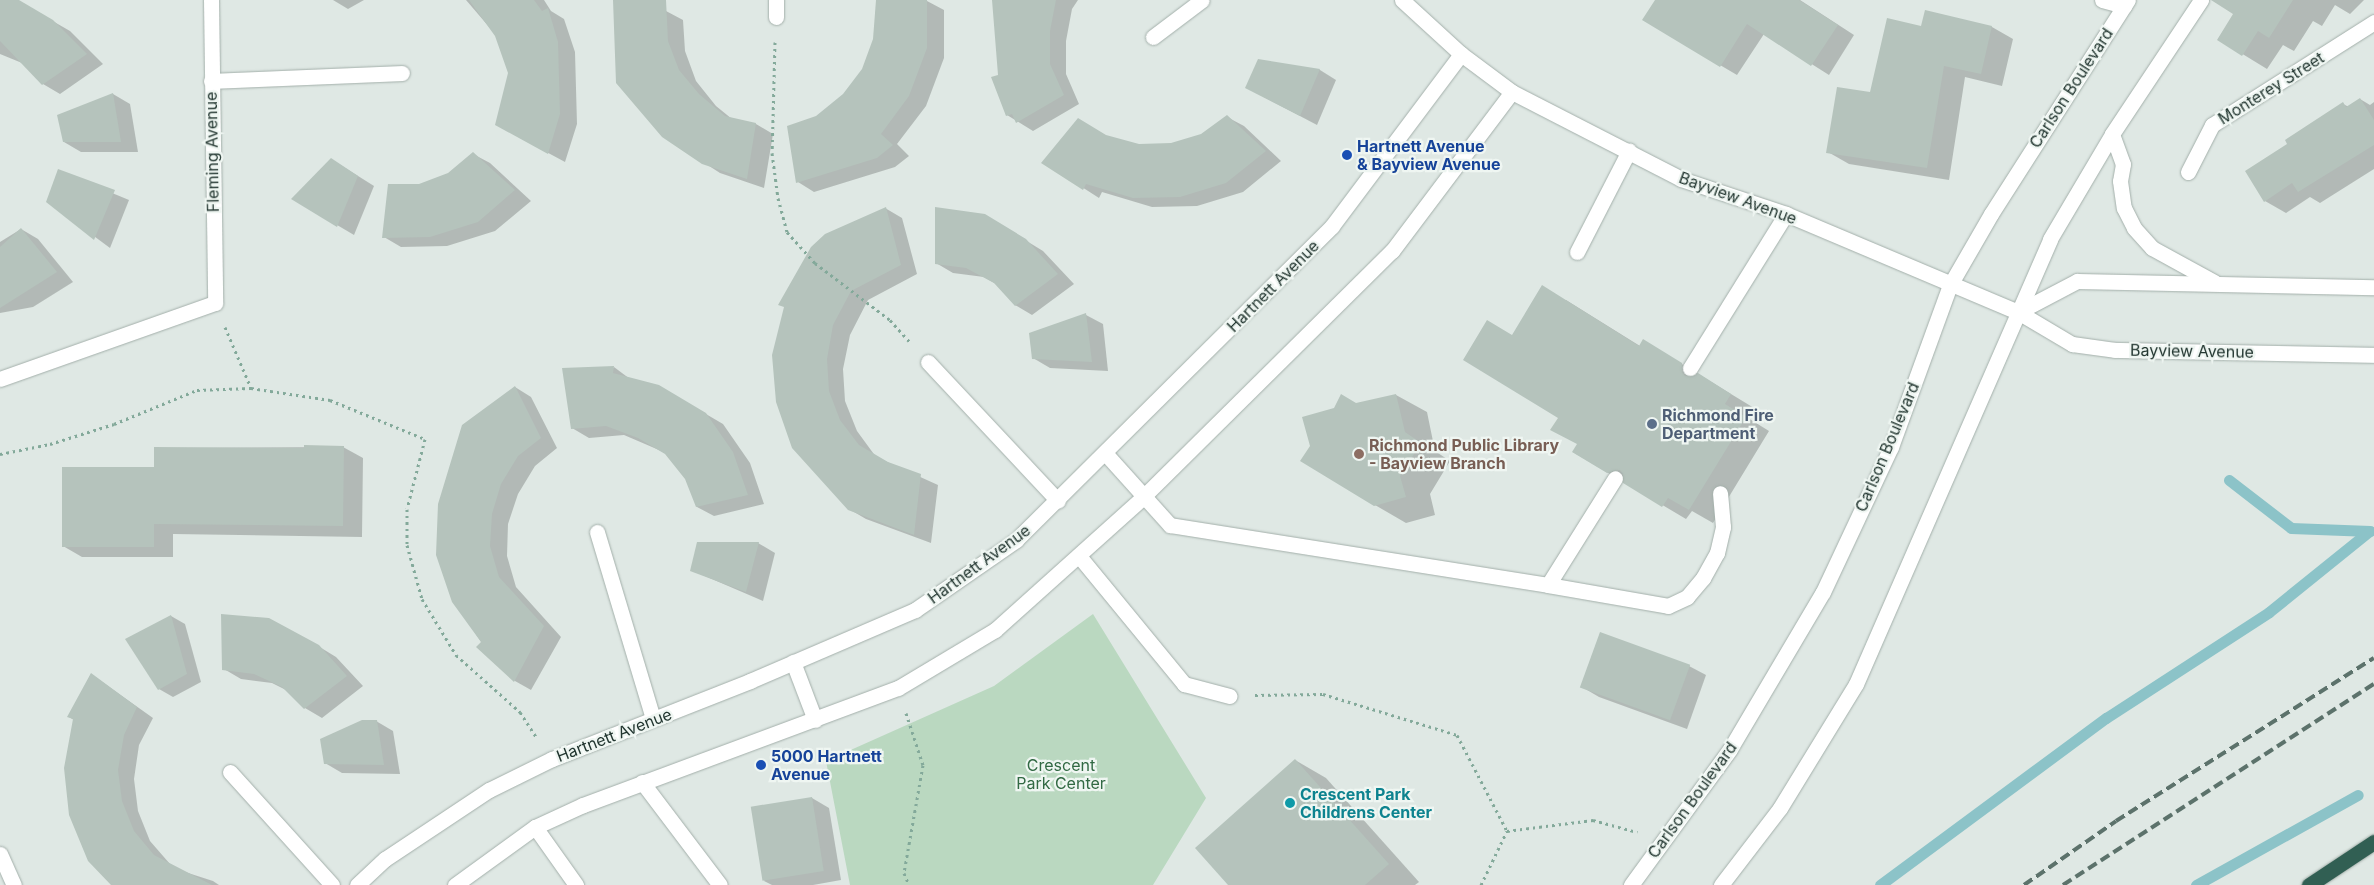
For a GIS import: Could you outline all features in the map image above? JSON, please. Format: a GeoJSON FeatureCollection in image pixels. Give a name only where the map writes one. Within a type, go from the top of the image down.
{"type":"FeatureCollection","features":[{"type":"Feature","properties":{"kind":"highway"},"geometry":{"type":"LineString","coordinates":[[2309,885],[2374,842]]}},
{"type":"Feature","properties":{"kind":"street","name":"Fleming Avenue"},"geometry":{"type":"LineString","coordinates":[[211,0],[214,303]]}},
{"type":"Feature","properties":{"kind":"street"},"geometry":{"type":"LineString","coordinates":[[776,0],[776,17]]}},
{"type":"Feature","properties":{"kind":"street"},"geometry":{"type":"LineString","coordinates":[[1153,37],[1202,0]]}},
{"type":"Feature","properties":{"kind":"street","name":"Bayview Avenue"},"geometry":{"type":"LineString","coordinates":[[1402,0],[1461,54],[1512,92],[1681,179],[1786,214],[1950,285],[2018,312],[2072,344],[2115,350],[2374,355]]}},
{"type":"Feature","properties":{"kind":"street"},"geometry":{"type":"LineString","coordinates":[[2102,0],[2126,3]]}},
{"type":"Feature","properties":{"kind":"street"},"geometry":{"type":"LineString","coordinates":[[1721,885],[1780,808],[1856,684],[2050,239],[2112,134],[2201,0]]}},
{"type":"Feature","properties":{"kind":"street","name":"Carlson Boulevard"},"geometry":{"type":"LineString","coordinates":[[1631,885],[1730,749],[1823,592],[1890,447],[1950,285],[1990,214],[2126,3]]}},
{"type":"Feature","properties":{"kind":"street","name":"Monterey Street"},"geometry":{"type":"LineString","coordinates":[[2188,172],[2212,125],[2374,22]]}},
{"type":"Feature","properties":{"kind":"street","name":"Hartnett Avenue"},"geometry":{"type":"LineString","coordinates":[[357,885],[386,859],[489,790],[552,759],[793,662],[915,610],[1016,540],[1106,454],[1332,226],[1461,54]]}},
{"type":"Feature","properties":{"kind":"street"},"geometry":{"type":"LineString","coordinates":[[212,81],[402,73]]}},
{"type":"Feature","properties":{"kind":"street"},"geometry":{"type":"LineString","coordinates":[[455,885],[535,827],[642,782],[898,688],[995,630],[1142,497],[1392,251],[1512,92]]}},
{"type":"Feature","properties":{"kind":"street"},"geometry":{"type":"LineString","coordinates":[[2112,134],[2123,164],[2120,181],[2124,208],[2138,233],[2166,257],[2218,284]]}},
{"type":"Feature","properties":{"kind":"street"},"geometry":{"type":"LineString","coordinates":[[1577,252],[1629,151]]}},
{"type":"Feature","properties":{"kind":"street"},"geometry":{"type":"LineString","coordinates":[[1690,368],[1786,214]]}},
{"type":"Feature","properties":{"kind":"street"},"geometry":{"type":"LineString","coordinates":[[2018,312],[2077,281],[2374,287]]}},
{"type":"Feature","properties":{"kind":"street"},"geometry":{"type":"LineString","coordinates":[[0,379],[214,303]]}},
{"type":"Feature","properties":{"kind":"street"},"geometry":{"type":"LineString","coordinates":[[928,362],[1058,501]]}},
{"type":"Feature","properties":{"kind":"street"},"geometry":{"type":"LineString","coordinates":[[1106,454],[1142,497],[1170,525],[1668,606],[1687,597],[1703,578],[1716,554],[1723,527],[1720,493]]}},
{"type":"Feature","properties":{"kind":"street"},"geometry":{"type":"LineString","coordinates":[[1548,585],[1615,478]]}},
{"type":"Feature","properties":{"kind":"street"},"geometry":{"type":"LineString","coordinates":[[597,532],[653,719]]}},
{"type":"Feature","properties":{"kind":"street"},"geometry":{"type":"LineString","coordinates":[[1079,556],[1184,684],[1229,696]]}},
{"type":"Feature","properties":{"kind":"street"},"geometry":{"type":"LineString","coordinates":[[793,662],[815,720]]}},
{"type":"Feature","properties":{"kind":"street"},"geometry":{"type":"LineString","coordinates":[[230,772],[332,885]]}},
{"type":"Feature","properties":{"kind":"street"},"geometry":{"type":"LineString","coordinates":[[642,782],[720,885]]}},
{"type":"Feature","properties":{"kind":"street"},"geometry":{"type":"LineString","coordinates":[[535,827],[576,885]]}},
{"type":"Feature","properties":{"kind":"street"},"geometry":{"type":"LineString","coordinates":[[0,854],[10,883]]}},
{"type":"Feature","properties":{"kind":"path"},"geometry":{"type":"LineString","coordinates":[[776,17],[772,153],[778,198],[787,232],[815,264],[890,320],[928,362]]}},
{"type":"Feature","properties":{"kind":"path"},"geometry":{"type":"LineString","coordinates":[[214,303],[251,388]]}},
{"type":"Feature","properties":{"kind":"path"},"geometry":{"type":"LineString","coordinates":[[0,454],[50,444],[114,424],[197,390],[251,388],[330,400],[425,439],[407,509],[407,545],[422,599],[456,655],[520,712],[552,759]]}},
{"type":"Feature","properties":{"kind":"path"},"geometry":{"type":"LineString","coordinates":[[898,688],[923,765],[904,873],[909,885]]}},
{"type":"Feature","properties":{"kind":"path"},"geometry":{"type":"LineString","coordinates":[[1229,696],[1322,694],[1457,735],[1507,831]]}},
{"type":"Feature","properties":{"kind":"path"},"geometry":{"type":"LineString","coordinates":[[1507,831],[1593,820],[1664,840]]}},
{"type":"Feature","properties":{"kind":"path"},"geometry":{"type":"LineString","coordinates":[[1481,885],[1507,831]]}},
{"type":"Feature","properties":{"kind":"green space","name":"Crescent Park Center"},"geometry":{"type":"Polygon","coordinates":[[[1093,614],[1206,798],[1153,885],[850,885],[826,761],[994,686],[1093,614]]]}},
{"type":"Feature","properties":{"kind":"building"},"geometry":{"type":"Polygon","coordinates":[[[0,0],[19,0],[53,20],[87,54],[42,85],[0,41],[0,0]]]}},
{"type":"Feature","properties":{"kind":"building"},"geometry":{"type":"Polygon","coordinates":[[[469,0],[534,0],[542,11],[548,8],[558,42],[560,114],[548,154],[495,125],[508,73],[495,36],[469,0]]]}},
{"type":"Feature","properties":{"kind":"building"},"geometry":{"type":"Polygon","coordinates":[[[613,0],[666,0],[668,41],[679,70],[699,94],[725,116],[756,123],[747,179],[702,164],[662,137],[616,83],[613,0]]]}},
{"type":"Feature","properties":{"kind":"building"},"geometry":{"type":"Polygon","coordinates":[[[876,0],[927,0],[927,48],[909,96],[881,134],[893,145],[877,158],[796,183],[787,126],[816,116],[843,94],[862,69],[873,39],[876,0]]]}},
{"type":"Feature","properties":{"kind":"building"},"geometry":{"type":"Polygon","coordinates":[[[992,0],[1056,0],[1050,31],[1050,64],[1064,95],[1016,123],[1012,114],[1006,116],[991,77],[998,75],[992,0]]]}},
{"type":"Feature","properties":{"kind":"building"},"geometry":{"type":"Polygon","coordinates":[[[1655,0],[1799,0],[1838,25],[1811,66],[1747,24],[1720,67],[1642,20],[1655,0]]]}},
{"type":"Feature","properties":{"kind":"building"},"geometry":{"type":"Polygon","coordinates":[[[2211,0],[2293,0],[2269,38],[2258,31],[2242,56],[2217,40],[2233,14],[2211,0]]]}},
{"type":"Feature","properties":{"kind":"building"},"geometry":{"type":"Polygon","coordinates":[[[1925,10],[1992,26],[1981,74],[1944,66],[1927,168],[1826,153],[1837,87],[1870,92],[1887,18],[1921,26],[1925,10]]]}},
{"type":"Feature","properties":{"kind":"building"},"geometry":{"type":"Polygon","coordinates":[[[1258,59],[1320,69],[1300,116],[1245,88],[1258,59]]]}},
{"type":"Feature","properties":{"kind":"building"},"geometry":{"type":"Polygon","coordinates":[[[113,93],[121,142],[63,142],[57,115],[113,93]]]}},
{"type":"Feature","properties":{"kind":"building"},"geometry":{"type":"Polygon","coordinates":[[[2360,98],[2374,120],[2374,145],[2298,192],[2292,183],[2264,202],[2245,171],[2287,144],[2285,140],[2343,102],[2346,107],[2360,98]]]}},
{"type":"Feature","properties":{"kind":"building"},"geometry":{"type":"Polygon","coordinates":[[[1227,115],[1266,151],[1226,183],[1180,197],[1133,198],[1086,184],[1083,190],[1041,163],[1078,118],[1106,135],[1139,144],[1171,143],[1201,134],[1227,115]]]}},
{"type":"Feature","properties":{"kind":"building"},"geometry":{"type":"Polygon","coordinates":[[[473,152],[515,190],[478,222],[430,237],[382,238],[388,184],[419,184],[448,173],[473,152]]]}},
{"type":"Feature","properties":{"kind":"building"},"geometry":{"type":"Polygon","coordinates":[[[331,158],[358,176],[337,227],[291,199],[331,158]]]}},
{"type":"Feature","properties":{"kind":"building"},"geometry":{"type":"Polygon","coordinates":[[[58,169],[115,190],[94,240],[46,202],[58,169]]]}},
{"type":"Feature","properties":{"kind":"building"},"geometry":{"type":"Polygon","coordinates":[[[886,207],[901,265],[851,291],[833,325],[827,359],[829,391],[840,420],[859,445],[888,462],[921,474],[914,535],[848,510],[792,448],[776,402],[772,355],[784,307],[778,305],[811,247],[825,234],[886,207]]]}},
{"type":"Feature","properties":{"kind":"building"},"geometry":{"type":"Polygon","coordinates":[[[935,207],[985,214],[1026,239],[1058,274],[1015,306],[994,283],[966,268],[935,264],[935,207]]]}},
{"type":"Feature","properties":{"kind":"building"},"geometry":{"type":"Polygon","coordinates":[[[21,228],[57,272],[0,308],[0,247],[21,228]]]}},
{"type":"Feature","properties":{"kind":"building"},"geometry":{"type":"Polygon","coordinates":[[[1542,285],[1639,346],[1643,339],[1682,363],[1682,372],[1685,376],[1698,373],[1731,394],[1725,404],[1746,417],[1689,510],[1668,498],[1662,507],[1623,483],[1623,474],[1620,470],[1607,473],[1572,452],[1577,444],[1550,430],[1558,418],[1463,360],[1487,320],[1512,335],[1542,285]]]}},
{"type":"Feature","properties":{"kind":"building"},"geometry":{"type":"Polygon","coordinates":[[[1086,313],[1092,362],[1032,359],[1029,333],[1086,313]]]}},
{"type":"Feature","properties":{"kind":"building"},"geometry":{"type":"Polygon","coordinates":[[[614,366],[613,373],[659,385],[706,413],[733,452],[748,495],[696,507],[685,479],[665,454],[638,438],[606,426],[571,429],[562,368],[614,366]]]}},
{"type":"Feature","properties":{"kind":"building"},"geometry":{"type":"Polygon","coordinates":[[[515,386],[541,438],[518,456],[501,484],[492,514],[490,546],[499,577],[544,626],[514,682],[476,647],[481,642],[452,602],[436,555],[438,504],[462,425],[515,386]]]}},
{"type":"Feature","properties":{"kind":"building","name":"Richmond Public Library - Bayview Branch"},"geometry":{"type":"Polygon","coordinates":[[[1341,394],[1356,403],[1396,394],[1405,432],[1421,443],[1400,476],[1406,497],[1374,506],[1300,461],[1310,446],[1302,417],[1334,408],[1341,394]]]}},
{"type":"Feature","properties":{"kind":"building"},"geometry":{"type":"Polygon","coordinates":[[[304,445],[344,446],[343,526],[154,524],[154,547],[62,547],[62,467],[154,467],[154,447],[304,448],[304,445]]]}},
{"type":"Feature","properties":{"kind":"building"},"geometry":{"type":"Polygon","coordinates":[[[697,542],[759,542],[746,592],[690,571],[697,542]]]}},
{"type":"Feature","properties":{"kind":"building"},"geometry":{"type":"Polygon","coordinates":[[[221,614],[269,618],[319,645],[347,676],[304,709],[282,687],[254,674],[222,670],[221,614]]]}},
{"type":"Feature","properties":{"kind":"building"},"geometry":{"type":"Polygon","coordinates":[[[171,615],[187,674],[158,690],[125,639],[171,615]]]}},
{"type":"Feature","properties":{"kind":"building"},"geometry":{"type":"Polygon","coordinates":[[[1600,632],[1690,665],[1670,720],[1580,687],[1600,632]]]}},
{"type":"Feature","properties":{"kind":"building"},"geometry":{"type":"Polygon","coordinates":[[[91,673],[137,707],[124,735],[118,770],[122,801],[134,831],[154,855],[212,885],[111,885],[88,861],[69,815],[64,768],[73,719],[67,717],[91,673]]]}},
{"type":"Feature","properties":{"kind":"building"},"geometry":{"type":"Polygon","coordinates":[[[362,720],[377,720],[384,765],[324,764],[320,739],[362,720]]]}},
{"type":"Feature","properties":{"kind":"building","name":"Crescent Park Childrens Center"},"geometry":{"type":"Polygon","coordinates":[[[1295,759],[1389,864],[1365,885],[1228,885],[1195,848],[1295,759]]]}},
{"type":"Feature","properties":{"kind":"building"},"geometry":{"type":"Polygon","coordinates":[[[812,797],[824,871],[762,881],[751,807],[812,797]]]}},
{"type":"Feature","properties":{"kind":"waterway"},"geometry":{"type":"LineString","coordinates":[[2229,480],[2291,528],[2370,531]]}},
{"type":"Feature","properties":{"kind":"waterway"},"geometry":{"type":"LineString","coordinates":[[1880,885],[2106,718],[2269,612],[2368,532]]}},
{"type":"Feature","properties":{"kind":"waterway"},"geometry":{"type":"LineString","coordinates":[[2196,885],[2358,795]]}},
{"type":"Feature","properties":{"kind":"railway"},"geometry":{"type":"LineString","coordinates":[[2024,885],[2116,821],[2374,658]]}},
{"type":"Feature","properties":{"kind":"railway"},"geometry":{"type":"LineString","coordinates":[[2063,885],[2374,684]]}},
{"type":"Feature","properties":{"kind":"place","name":"Hartnett Avenue & Bayview Avenue"},"geometry":{"type":"Point","coordinates":[1347,155]}},
{"type":"Feature","properties":{"kind":"place","name":"Richmond Fire Department"},"geometry":{"type":"Point","coordinates":[1652,424]}},
{"type":"Feature","properties":{"kind":"place","name":"Richmond Public Library - Bayview Branch"},"geometry":{"type":"Point","coordinates":[1359,454]}},
{"type":"Feature","properties":{"kind":"place","name":"5000 Hartnett Avenue"},"geometry":{"type":"Point","coordinates":[761,765]}},
{"type":"Feature","properties":{"kind":"place","name":"Crescent Park Childrens Center"},"geometry":{"type":"Point","coordinates":[1290,803]}}]}
